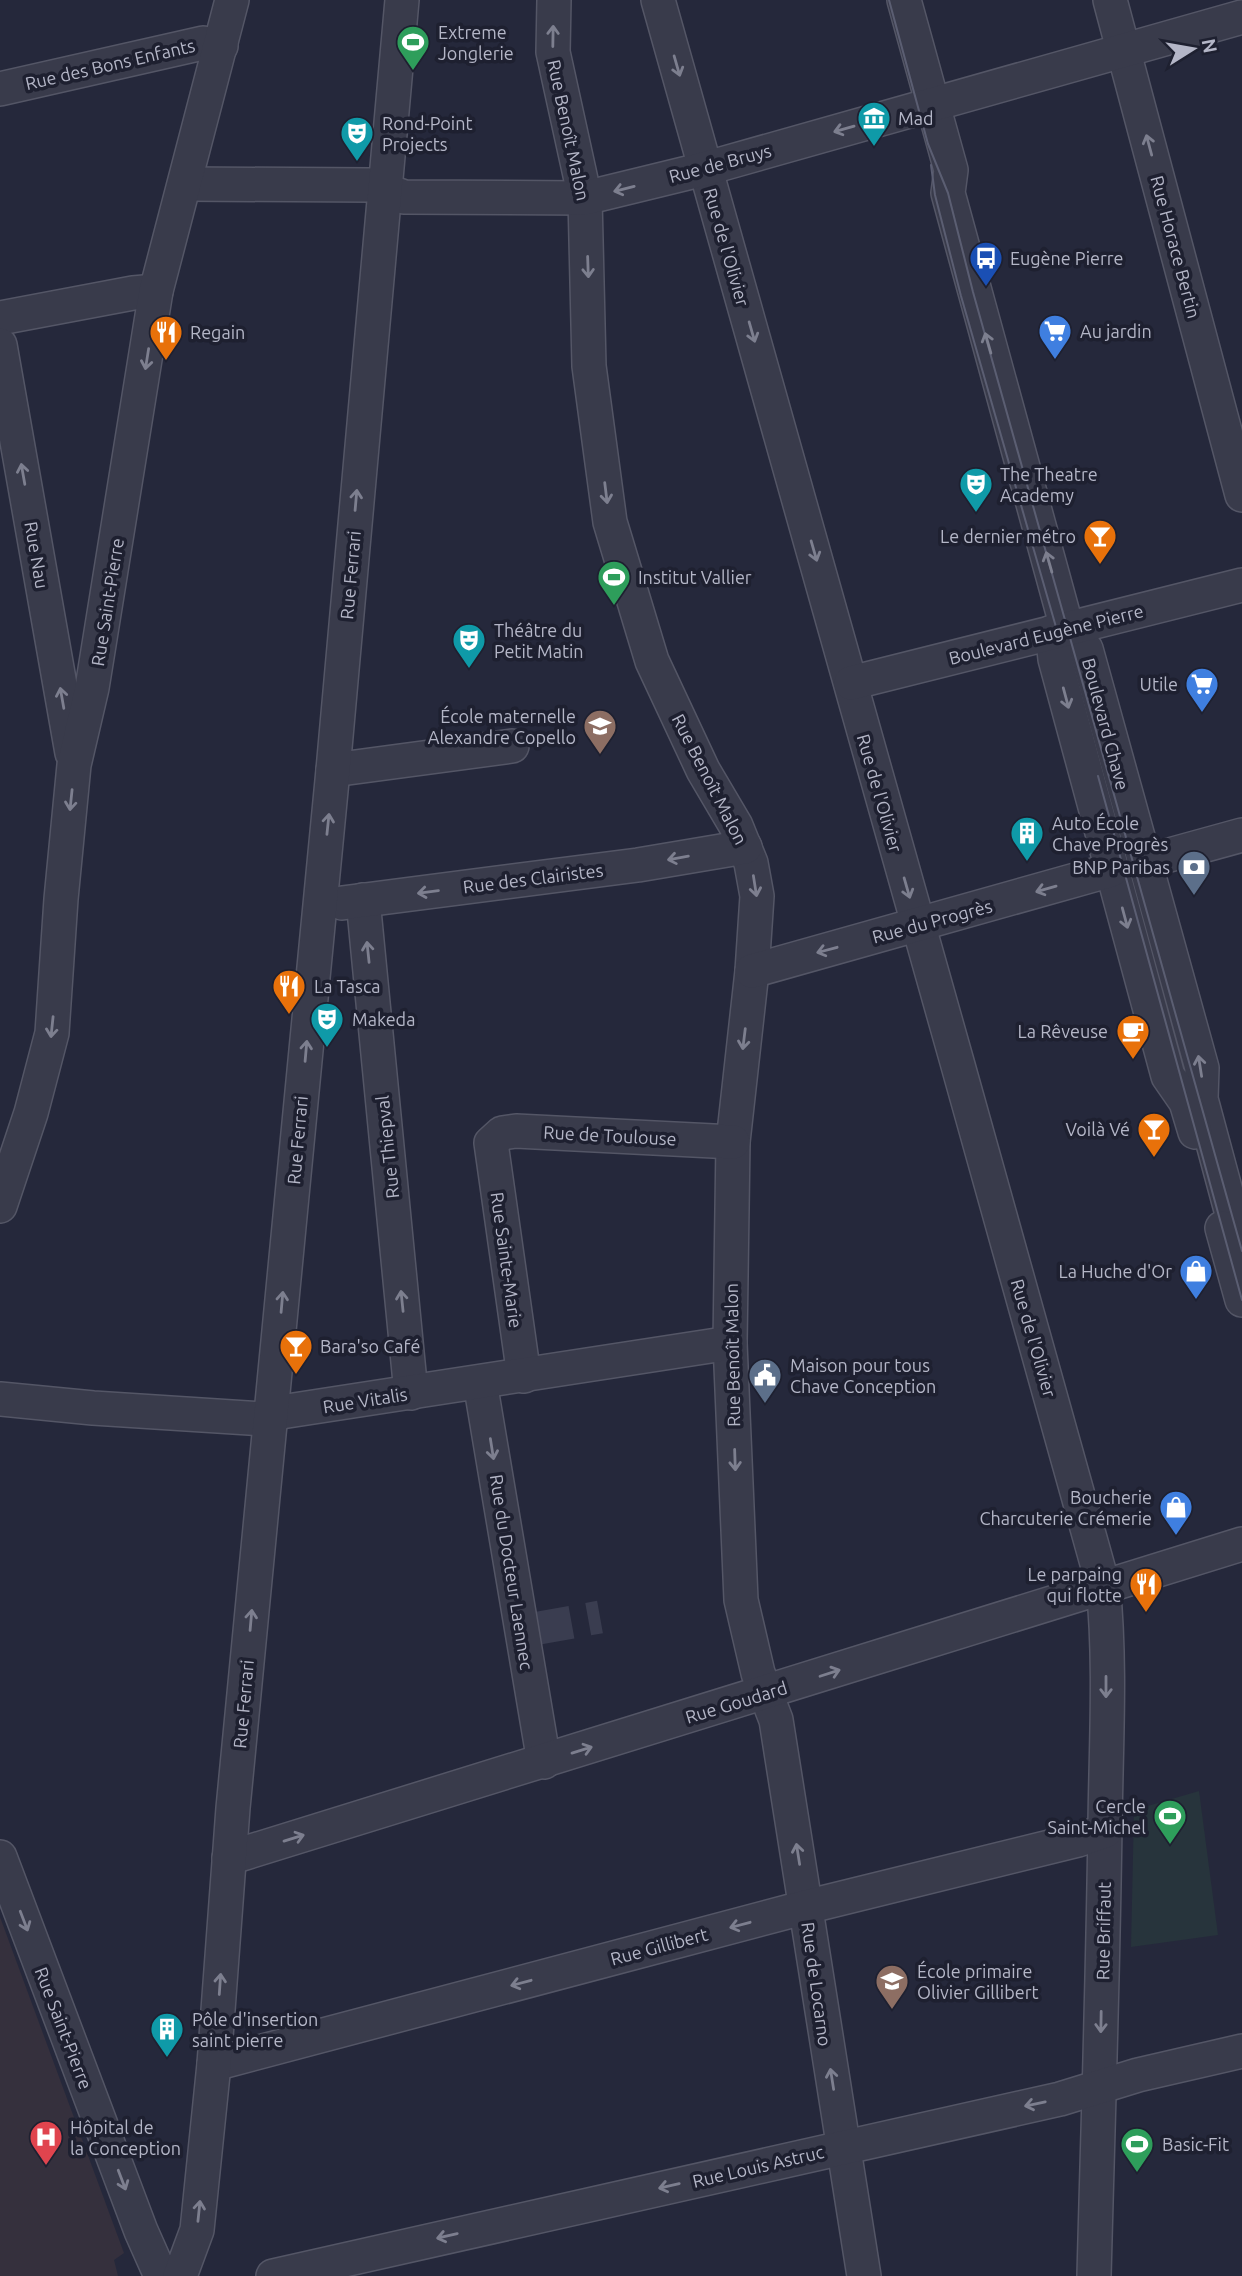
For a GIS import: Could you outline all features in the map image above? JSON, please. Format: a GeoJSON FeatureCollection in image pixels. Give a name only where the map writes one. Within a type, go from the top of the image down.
{"type":"FeatureCollection","features":[{"type":"Feature","properties":{"kind":"street","name":"Rue Saint-Pierre"},"geometry":{"type":"LineString","coordinates":[[0,1206],[31,1113],[52,1033],[74,765],[92,688],[156,291],[232,0]]}},
{"type":"Feature","properties":{"kind":"street","name":"Rue Ferrari"},"geometry":{"type":"LineString","coordinates":[[180,2276],[197,2230],[214,2063],[229,1858],[333,770],[402,0]]}},
{"type":"Feature","properties":{"kind":"street","name":"Rue Benoît Malon"},"geometry":{"type":"LineString","coordinates":[[554,0],[553,52],[585,198],[589,366],[610,522],[652,661],[703,770],[730,814],[745,846],[757,896],[752,971],[733,1142],[730,1343],[741,1600],[764,1693]]}},
{"type":"Feature","properties":{"kind":"street","name":"Rue de l'Olivier"},"geometry":{"type":"LineString","coordinates":[[658,0],[1103,1585]]}},
{"type":"Feature","properties":{"kind":"street","name":"Boulevard Chave"},"geometry":{"type":"LineString","coordinates":[[904,0],[951,170],[948,193],[1060,630],[1055,659],[1168,1076],[1186,1102],[1242,1300]]}},
{"type":"Feature","properties":{"kind":"street","name":"Rue Horace Bertin"},"geometry":{"type":"LineString","coordinates":[[1110,0],[1242,495]]}},
{"type":"Feature","properties":{"kind":"street","name":"Rue de Bruys"},"geometry":{"type":"LineString","coordinates":[[185,184],[370,186],[404,197],[585,198],[704,169],[1242,17]]}},
{"type":"Feature","properties":{"kind":"street","name":"Rue des Bons Enfants"},"geometry":{"type":"LineString","coordinates":[[0,89],[203,43],[221,46]]}},
{"type":"Feature","properties":{"kind":"street"},"geometry":{"type":"LineString","coordinates":[[0,318],[156,291]]}},
{"type":"Feature","properties":{"kind":"street","name":"Rue Nau"},"geometry":{"type":"LineString","coordinates":[[0,345],[74,765]]}},
{"type":"Feature","properties":{"kind":"street","name":"Boulevard Eugène Pierre"},"geometry":{"type":"LineString","coordinates":[[851,683],[1242,585]]}},
{"type":"Feature","properties":{"kind":"street","name":"Boulevard Chave"},"geometry":{"type":"LineString","coordinates":[[1060,630],[1086,649],[1202,1068],[1201,1099],[1242,1251]]}},
{"type":"Feature","properties":{"kind":"street"},"geometry":{"type":"LineString","coordinates":[[333,770],[512,747]]}},
{"type":"Feature","properties":{"kind":"street"},"geometry":{"type":"LineString","coordinates":[[1143,862],[1242,835]]}},
{"type":"Feature","properties":{"kind":"street","name":"Rue des Clairistes"},"geometry":{"type":"LineString","coordinates":[[319,906],[638,865],[745,846]]}},
{"type":"Feature","properties":{"kind":"street","name":"Rue du Progrès"},"geometry":{"type":"LineString","coordinates":[[752,971],[1111,870]]}},
{"type":"Feature","properties":{"kind":"street","name":"Rue Thiepval"},"geometry":{"type":"LineString","coordinates":[[363,900],[411,1393]]}},
{"type":"Feature","properties":{"kind":"street","name":"Rue de Toulouse"},"geometry":{"type":"LineString","coordinates":[[491,1143],[502,1133],[516,1131],[733,1142]]}},
{"type":"Feature","properties":{"kind":"street","name":"Rue Sainte-Marie"},"geometry":{"type":"LineString","coordinates":[[491,1143],[524,1376]]}},
{"type":"Feature","properties":{"kind":"street","name":"Rue Vitalis"},"geometry":{"type":"LineString","coordinates":[[0,1399],[93,1408],[271,1418],[281,1412],[730,1343]]}},
{"type":"Feature","properties":{"kind":"street","name":"Rue du Docteur Laennec"},"geometry":{"type":"LineString","coordinates":[[480,1382],[530,1630],[544,1762]]}},
{"type":"Feature","properties":{"kind":"street","name":"Rue Goudard"},"geometry":{"type":"LineString","coordinates":[[229,1858],[1242,1544]]}},
{"type":"Feature","properties":{"kind":"street","name":"Rue Briffaut"},"geometry":{"type":"LineString","coordinates":[[1094,2276],[1105,1831],[1106,1619],[1103,1585]]}},
{"type":"Feature","properties":{"kind":"street","name":"Rue de Locarno"},"geometry":{"type":"LineString","coordinates":[[764,1693],[776,1720],[864,2276]]}},
{"type":"Feature","properties":{"kind":"street","name":"Rue Gillibert"},"geometry":{"type":"LineString","coordinates":[[214,2063],[1105,1831]]}},
{"type":"Feature","properties":{"kind":"street","name":"Rue Saint-Pierre"},"geometry":{"type":"LineString","coordinates":[[0,1857],[136,2218],[161,2276]]}},
{"type":"Feature","properties":{"kind":"street","name":"Rue Louis Astruc"},"geometry":{"type":"LineString","coordinates":[[273,2276],[1060,2099],[1138,2075],[1242,2051]]}},
{"type":"Feature","properties":{"kind":"shaded area","name":"Cercle Saint-Michel"},"geometry":{"type":"Polygon","coordinates":[[[1199,1791],[1218,1935],[1131,1947],[1134,1810],[1199,1791]]]}},
{"type":"Feature","properties":{"kind":"shaded area","name":"Hôpital de la Conception"},"geometry":{"type":"Polygon","coordinates":[[[0,1917],[124,2253],[114,2260],[118,2276],[0,2276],[0,1917]]]}},
{"type":"Feature","properties":{"kind":"tunnel"},"geometry":{"type":"LineString","coordinates":[[539,1628],[600,1617]]}},
{"type":"Feature","properties":{"kind":"tram line"},"geometry":{"type":"LineString","coordinates":[[889,0],[928,144],[948,193],[973,292],[1242,1251]]}},
{"type":"Feature","properties":{"kind":"tram line"},"geometry":{"type":"LineString","coordinates":[[931,165],[935,195],[961,296],[1058,634]]}},
{"type":"Feature","properties":{"kind":"tram line"},"geometry":{"type":"LineString","coordinates":[[1098,776],[1242,1300]]}},
{"type":"Feature","properties":{"kind":"place","name":"Extreme Jonglerie"},"geometry":{"type":"Point","coordinates":[413,72]}},
{"type":"Feature","properties":{"kind":"place","name":"Mad"},"geometry":{"type":"Point","coordinates":[874,148]}},
{"type":"Feature","properties":{"kind":"place","name":"Rond-Point Projects"},"geometry":{"type":"Point","coordinates":[357,163]}},
{"type":"Feature","properties":{"kind":"place","name":"Eugène Pierre"},"geometry":{"type":"Point","coordinates":[986,288]}},
{"type":"Feature","properties":{"kind":"place","name":"Au jardin"},"geometry":{"type":"Point","coordinates":[1055,361]}},
{"type":"Feature","properties":{"kind":"place","name":"Regain"},"geometry":{"type":"Point","coordinates":[166,362]}},
{"type":"Feature","properties":{"kind":"place","name":"The Theatre Academy"},"geometry":{"type":"Point","coordinates":[976,514]}},
{"type":"Feature","properties":{"kind":"place","name":"Le dernier métro"},"geometry":{"type":"Point","coordinates":[1100,566]}},
{"type":"Feature","properties":{"kind":"place","name":"Institut Vallier"},"geometry":{"type":"Point","coordinates":[614,607]}},
{"type":"Feature","properties":{"kind":"place","name":"Théâtre du Petit Matin"},"geometry":{"type":"Point","coordinates":[469,670]}},
{"type":"Feature","properties":{"kind":"place","name":"Utile"},"geometry":{"type":"Point","coordinates":[1202,714]}},
{"type":"Feature","properties":{"kind":"place","name":"École maternelle Alexandre Copello"},"geometry":{"type":"Point","coordinates":[600,756]}},
{"type":"Feature","properties":{"kind":"place","name":"Auto École Chave Progrès"},"geometry":{"type":"Point","coordinates":[1027,863]}},
{"type":"Feature","properties":{"kind":"place","name":"BNP Paribas"},"geometry":{"type":"Point","coordinates":[1194,897]}},
{"type":"Feature","properties":{"kind":"place","name":"La Tasca"},"geometry":{"type":"Point","coordinates":[289,1016]}},
{"type":"Feature","properties":{"kind":"place","name":"Makeda"},"geometry":{"type":"Point","coordinates":[327,1049]}},
{"type":"Feature","properties":{"kind":"place","name":"La Rêveuse"},"geometry":{"type":"Point","coordinates":[1133,1061]}},
{"type":"Feature","properties":{"kind":"place","name":"Voilà Vé"},"geometry":{"type":"Point","coordinates":[1154,1159]}},
{"type":"Feature","properties":{"kind":"place","name":"La Huche d'Or"},"geometry":{"type":"Point","coordinates":[1196,1301]}},
{"type":"Feature","properties":{"kind":"place","name":"Bara'so Café"},"geometry":{"type":"Point","coordinates":[296,1376]}},
{"type":"Feature","properties":{"kind":"place","name":"Maison pour tous Chave Conception"},"geometry":{"type":"Point","coordinates":[765,1405]}},
{"type":"Feature","properties":{"kind":"place","name":"Boucherie Charcuterie Crémerie"},"geometry":{"type":"Point","coordinates":[1176,1537]}},
{"type":"Feature","properties":{"kind":"place","name":"Le parpaing qui flotte"},"geometry":{"type":"Point","coordinates":[1146,1614]}},
{"type":"Feature","properties":{"kind":"place","name":"Cercle Saint-Michel"},"geometry":{"type":"Point","coordinates":[1170,1846]}},
{"type":"Feature","properties":{"kind":"place","name":"École primaire Olivier Gillibert"},"geometry":{"type":"Point","coordinates":[892,2011]}},
{"type":"Feature","properties":{"kind":"place","name":"Pôle d'insertion saint pierre"},"geometry":{"type":"Point","coordinates":[167,2059]}},
{"type":"Feature","properties":{"kind":"place","name":"Hôpital de la Conception"},"geometry":{"type":"Point","coordinates":[46,2167]}},
{"type":"Feature","properties":{"kind":"place","name":"Basic-Fit"},"geometry":{"type":"Point","coordinates":[1137,2174]}}]}
